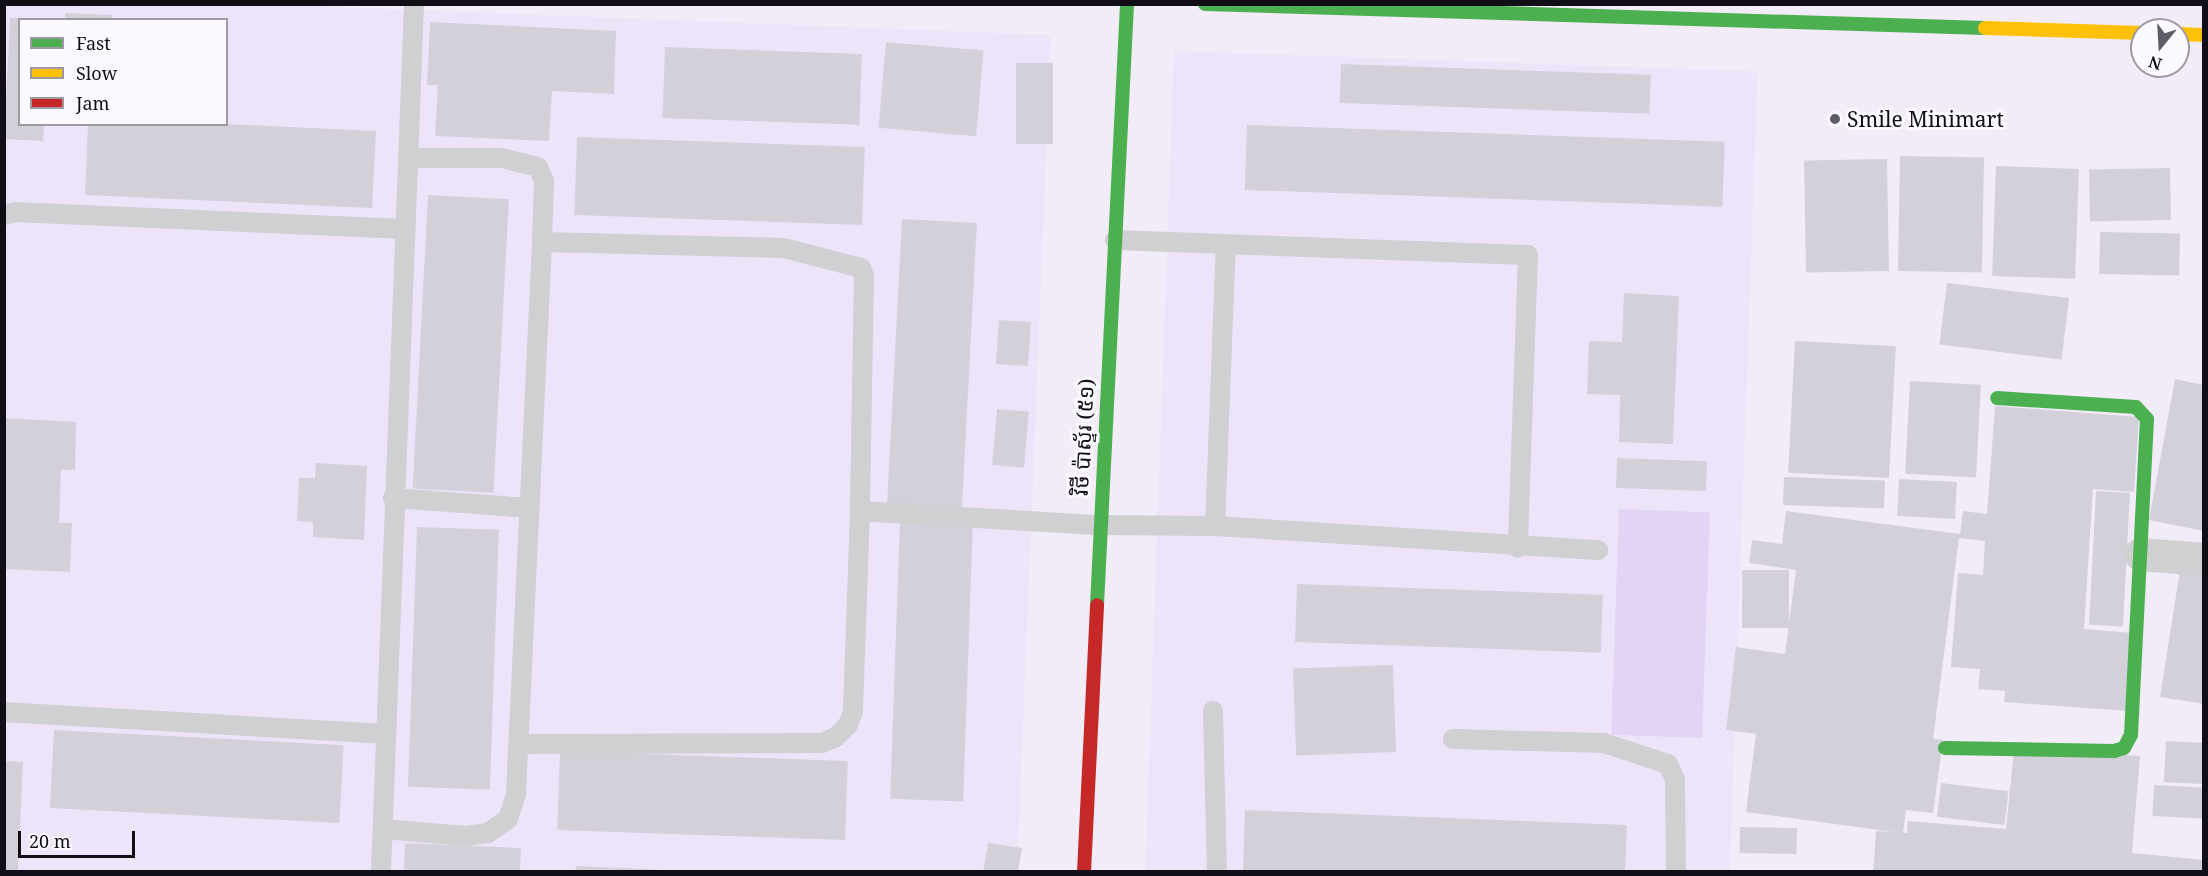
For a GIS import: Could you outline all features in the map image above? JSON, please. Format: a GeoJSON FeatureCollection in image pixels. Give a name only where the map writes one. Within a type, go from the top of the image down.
{"type":"FeatureCollection","features":[{"type":"Feature","properties":{"kind":"street","name":"វិថី ប៉ាស្ទ័រ (៥១)"},"geometry":{"type":"LineString","coordinates":[[1084,872],[1099,525],[1127,4]]}},
{"type":"Feature","properties":{"kind":"street"},"geometry":{"type":"LineString","coordinates":[[1205,4],[2130,33]]}},
{"type":"Feature","properties":{"kind":"street"},"geometry":{"type":"LineString","coordinates":[[1945,748],[2114,751],[2124,748],[2131,735],[2147,419],[2143,411],[2136,407],[1997,398]]}},
{"type":"Feature","properties":{"kind":"street"},"geometry":{"type":"LineString","coordinates":[[2140,554],[2204,559]]}},
{"type":"Feature","properties":{"kind":"lane"},"geometry":{"type":"LineString","coordinates":[[381,872],[393,498],[414,4]]}},
{"type":"Feature","properties":{"kind":"lane"},"geometry":{"type":"LineString","coordinates":[[383,829],[466,836],[488,833],[508,819],[516,794],[542,242],[544,181],[538,167],[501,158],[408,158]]}},
{"type":"Feature","properties":{"kind":"lane"},"geometry":{"type":"LineString","coordinates":[[4,215],[15,212],[405,229]]}},
{"type":"Feature","properties":{"kind":"lane"},"geometry":{"type":"LineString","coordinates":[[1115,240],[1528,255],[1518,548]]}},
{"type":"Feature","properties":{"kind":"lane"},"geometry":{"type":"LineString","coordinates":[[519,744],[822,743],[836,737],[848,725],[853,711],[860,511],[864,276],[861,268],[784,248],[542,242]]}},
{"type":"Feature","properties":{"kind":"lane"},"geometry":{"type":"LineString","coordinates":[[1215,526],[1226,244]]}},
{"type":"Feature","properties":{"kind":"lane"},"geometry":{"type":"LineString","coordinates":[[393,498],[530,508]]}},
{"type":"Feature","properties":{"kind":"lane"},"geometry":{"type":"LineString","coordinates":[[860,511],[1099,525],[1215,526],[1518,548],[1598,550]]}},
{"type":"Feature","properties":{"kind":"lane"},"geometry":{"type":"LineString","coordinates":[[1213,711],[1217,872]]}},
{"type":"Feature","properties":{"kind":"lane"},"geometry":{"type":"LineString","coordinates":[[4,712],[387,734]]}},
{"type":"Feature","properties":{"kind":"lane"},"geometry":{"type":"LineString","coordinates":[[1453,739],[1604,743],[1668,764],[1675,780],[1676,872]]}},
{"type":"Feature","properties":{"kind":"shaded area"},"geometry":{"type":"Polygon","coordinates":[[[5,5],[284,5],[1051,35],[1017,871],[5,872],[5,5]]]}},
{"type":"Feature","properties":{"kind":"shaded area"},"geometry":{"type":"Polygon","coordinates":[[[1174,51],[1758,71],[1730,872],[1145,872],[1174,51]]]}},
{"type":"Feature","properties":{"kind":"shaded area"},"geometry":{"type":"Polygon","coordinates":[[[1619,509],[1710,512],[1702,738],[1611,735],[1619,509]]]}},
{"type":"Feature","properties":{"kind":"building"},"geometry":{"type":"Polygon","coordinates":[[[65,13],[112,15],[112,18],[65,18],[65,13]]]}},
{"type":"Feature","properties":{"kind":"building"},"geometry":{"type":"Polygon","coordinates":[[[10,18],[18,18],[18,126],[44,126],[43,141],[4,139],[10,18]]]}},
{"type":"Feature","properties":{"kind":"building"},"geometry":{"type":"Polygon","coordinates":[[[430,22],[616,31],[614,94],[552,91],[549,141],[435,136],[438,85],[427,85],[430,22]]]}},
{"type":"Feature","properties":{"kind":"building"},"geometry":{"type":"Polygon","coordinates":[[[886,42],[984,51],[976,136],[879,128],[886,42]]]}},
{"type":"Feature","properties":{"kind":"building"},"geometry":{"type":"Polygon","coordinates":[[[665,47],[862,54],[859,125],[663,118],[665,47]]]}},
{"type":"Feature","properties":{"kind":"building"},"geometry":{"type":"Polygon","coordinates":[[[1016,63],[1053,63],[1053,144],[1016,144],[1016,63]]]}},
{"type":"Feature","properties":{"kind":"building"},"geometry":{"type":"Polygon","coordinates":[[[1341,64],[1651,75],[1649,114],[1340,103],[1341,64]]]}},
{"type":"Feature","properties":{"kind":"building"},"geometry":{"type":"Polygon","coordinates":[[[228,124],[376,131],[372,208],[85,195],[88,126],[228,126],[228,124]]]}},
{"type":"Feature","properties":{"kind":"building"},"geometry":{"type":"Polygon","coordinates":[[[1247,125],[1725,142],[1722,207],[1245,190],[1247,125]]]}},
{"type":"Feature","properties":{"kind":"building"},"geometry":{"type":"Polygon","coordinates":[[[577,137],[865,147],[862,225],[574,215],[577,137]]]}},
{"type":"Feature","properties":{"kind":"building"},"geometry":{"type":"Polygon","coordinates":[[[1900,156],[1984,157],[1982,272],[1898,271],[1900,156]]]}},
{"type":"Feature","properties":{"kind":"building"},"geometry":{"type":"Polygon","coordinates":[[[1887,159],[1889,271],[1806,272],[1804,160],[1887,159]]]}},
{"type":"Feature","properties":{"kind":"building"},"geometry":{"type":"Polygon","coordinates":[[[1996,166],[2079,169],[2075,279],[1992,276],[1996,166]]]}},
{"type":"Feature","properties":{"kind":"building"},"geometry":{"type":"Polygon","coordinates":[[[2170,168],[2171,220],[2090,221],[2089,169],[2170,168]]]}},
{"type":"Feature","properties":{"kind":"building"},"geometry":{"type":"Polygon","coordinates":[[[428,195],[509,199],[494,493],[413,489],[428,195]]]}},
{"type":"Feature","properties":{"kind":"building"},"geometry":{"type":"Polygon","coordinates":[[[902,219],[977,223],[962,508],[887,504],[902,219]]]}},
{"type":"Feature","properties":{"kind":"building"},"geometry":{"type":"Polygon","coordinates":[[[2100,232],[2180,233],[2179,275],[2099,274],[2100,232]]]}},
{"type":"Feature","properties":{"kind":"building"},"geometry":{"type":"Polygon","coordinates":[[[1947,283],[2069,298],[2062,360],[1939,345],[1947,283]]]}},
{"type":"Feature","properties":{"kind":"building"},"geometry":{"type":"Polygon","coordinates":[[[1624,293],[1679,296],[1673,444],[1619,442],[1620,395],[1587,394],[1589,341],[1622,342],[1624,293]]]}},
{"type":"Feature","properties":{"kind":"building"},"geometry":{"type":"Polygon","coordinates":[[[999,320],[1031,322],[1028,366],[996,364],[999,320]]]}},
{"type":"Feature","properties":{"kind":"building"},"geometry":{"type":"Polygon","coordinates":[[[1795,341],[1896,346],[1889,478],[1788,473],[1795,341]]]}},
{"type":"Feature","properties":{"kind":"building"},"geometry":{"type":"Polygon","coordinates":[[[2175,379],[2204,385],[2204,531],[2149,520],[2175,379]]]}},
{"type":"Feature","properties":{"kind":"building"},"geometry":{"type":"Polygon","coordinates":[[[1910,381],[1981,385],[1976,478],[1905,474],[1910,381]]]}},
{"type":"Feature","properties":{"kind":"building"},"geometry":{"type":"Polygon","coordinates":[[[1995,406],[2139,417],[2134,492],[2093,489],[2084,629],[2133,633],[2128,711],[2004,702],[2005,691],[1978,689],[1980,669],[1951,667],[1958,573],[1983,575],[1985,541],[1959,538],[1933,739],[1943,740],[1933,813],[1906,810],[1903,833],[1907,833],[1908,821],[2006,829],[2014,749],[2140,756],[2132,853],[2204,860],[2204,872],[1873,872],[1876,831],[1894,832],[1746,812],[1756,734],[1726,730],[1736,647],[1785,654],[1796,570],[1749,563],[1752,540],[1782,544],[1786,511],[1960,534],[1963,511],[1987,514],[1995,406]]]}},
{"type":"Feature","properties":{"kind":"building"},"geometry":{"type":"Polygon","coordinates":[[[997,409],[1029,412],[1024,468],[992,465],[997,409]]]}},
{"type":"Feature","properties":{"kind":"building"},"geometry":{"type":"Polygon","coordinates":[[[4,418],[76,422],[75,470],[61,470],[59,523],[72,523],[70,572],[4,569],[4,418]]]}},
{"type":"Feature","properties":{"kind":"building"},"geometry":{"type":"Polygon","coordinates":[[[1617,458],[1707,461],[1706,491],[1616,488],[1617,458]]]}},
{"type":"Feature","properties":{"kind":"building"},"geometry":{"type":"Polygon","coordinates":[[[316,463],[367,466],[364,540],[313,537],[313,522],[297,521],[299,478],[315,478],[316,463]]]}},
{"type":"Feature","properties":{"kind":"building"},"geometry":{"type":"Polygon","coordinates":[[[1784,477],[1885,481],[1884,509],[1783,505],[1784,477]]]}},
{"type":"Feature","properties":{"kind":"building"},"geometry":{"type":"Polygon","coordinates":[[[1899,479],[1957,482],[1955,519],[1897,516],[1899,479]]]}},
{"type":"Feature","properties":{"kind":"building"},"geometry":{"type":"Polygon","coordinates":[[[2096,491],[2130,493],[2123,627],[2089,625],[2096,491]]]}},
{"type":"Feature","properties":{"kind":"building"},"geometry":{"type":"Polygon","coordinates":[[[900,518],[973,521],[963,801],[890,799],[900,518]]]}},
{"type":"Feature","properties":{"kind":"building"},"geometry":{"type":"Polygon","coordinates":[[[417,527],[499,530],[490,790],[408,787],[417,527]]]}},
{"type":"Feature","properties":{"kind":"building"},"geometry":{"type":"Polygon","coordinates":[[[2181,564],[2204,568],[2204,704],[2160,697],[2181,564]]]}},
{"type":"Feature","properties":{"kind":"building"},"geometry":{"type":"Polygon","coordinates":[[[1742,570],[1789,570],[1789,628],[1742,628],[1742,570]]]}},
{"type":"Feature","properties":{"kind":"building"},"geometry":{"type":"Polygon","coordinates":[[[1297,584],[1603,595],[1601,653],[1295,642],[1297,584]]]}},
{"type":"Feature","properties":{"kind":"building"},"geometry":{"type":"Polygon","coordinates":[[[1393,665],[1396,752],[1296,755],[1293,668],[1393,665]]]}},
{"type":"Feature","properties":{"kind":"building"},"geometry":{"type":"Polygon","coordinates":[[[54,730],[344,745],[340,823],[50,808],[54,730]]]}},
{"type":"Feature","properties":{"kind":"building"},"geometry":{"type":"Polygon","coordinates":[[[2166,741],[2204,743],[2202,784],[2164,782],[2166,741]]]}},
{"type":"Feature","properties":{"kind":"building"},"geometry":{"type":"Polygon","coordinates":[[[560,751],[848,761],[845,840],[557,830],[560,751]]]}},
{"type":"Feature","properties":{"kind":"building"},"geometry":{"type":"Polygon","coordinates":[[[4,761],[23,762],[18,872],[4,872],[4,761]]]}},
{"type":"Feature","properties":{"kind":"building"},"geometry":{"type":"Polygon","coordinates":[[[1941,783],[2008,791],[2004,825],[1937,817],[1941,783]]]}},
{"type":"Feature","properties":{"kind":"building"},"geometry":{"type":"Polygon","coordinates":[[[2154,785],[2204,788],[2202,819],[2152,816],[2154,785]]]}},
{"type":"Feature","properties":{"kind":"building"},"geometry":{"type":"Polygon","coordinates":[[[1245,810],[1627,825],[1625,872],[1243,870],[1245,810]]]}},
{"type":"Feature","properties":{"kind":"building"},"geometry":{"type":"Polygon","coordinates":[[[1740,827],[1797,828],[1797,854],[1740,853],[1740,827]]]}},
{"type":"Feature","properties":{"kind":"building"},"geometry":{"type":"Polygon","coordinates":[[[405,843],[521,848],[520,872],[404,872],[405,843]]]}},
{"type":"Feature","properties":{"kind":"building"},"geometry":{"type":"Polygon","coordinates":[[[988,843],[1022,848],[1018,872],[983,872],[988,843]]]}},
{"type":"Feature","properties":{"kind":"building"},"geometry":{"type":"Polygon","coordinates":[[[576,866],[668,870],[668,872],[575,872],[576,866]]]}},
{"type":"Feature","properties":{"kind":"traffic: fast"},"geometry":{"type":"LineString","coordinates":[[1097,605],[1127,4]]}},
{"type":"Feature","properties":{"kind":"traffic: fast"},"geometry":{"type":"LineString","coordinates":[[1205,4],[1985,28]]}},
{"type":"Feature","properties":{"kind":"traffic: fast"},"geometry":{"type":"LineString","coordinates":[[1945,748],[2114,751],[2124,748],[2131,735],[2147,419],[2136,407],[1997,398]]}},
{"type":"Feature","properties":{"kind":"traffic: slow"},"geometry":{"type":"LineString","coordinates":[[1985,28],[2130,33]]}},
{"type":"Feature","properties":{"kind":"traffic: slow"},"geometry":{"type":"LineString","coordinates":[[2190,34],[2204,35]]}},
{"type":"Feature","properties":{"kind":"traffic: jam"},"geometry":{"type":"LineString","coordinates":[[1084,872],[1097,605]]}},
{"type":"Feature","properties":{"kind":"place","name":"Smile Minimart"},"geometry":{"type":"Point","coordinates":[1835,119]}}]}
